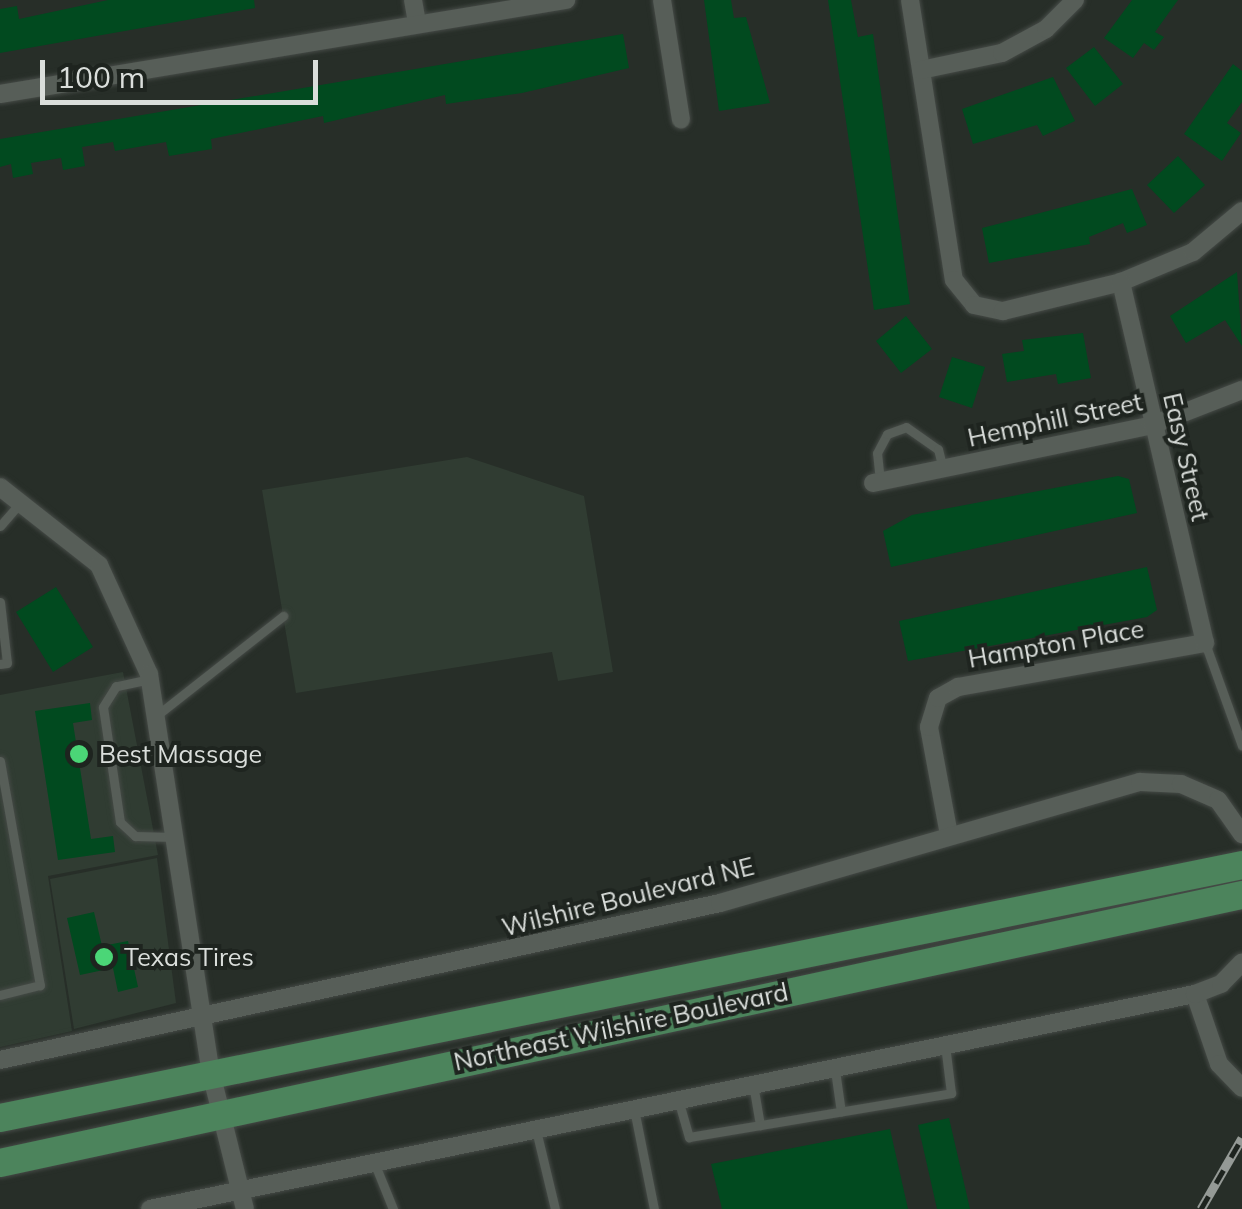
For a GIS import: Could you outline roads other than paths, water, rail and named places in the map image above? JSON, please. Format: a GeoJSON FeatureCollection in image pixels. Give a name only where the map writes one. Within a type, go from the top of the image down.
{"type":"FeatureCollection","features":[{"type":"Feature","properties":{"kind":"main road","name":"Northeast Wilshire Boulevard"},"geometry":{"type":"LineString","coordinates":[[0,1118],[1242,864]]}},
{"type":"Feature","properties":{"kind":"main road","name":"Northeast Wilshire Boulevard"},"geometry":{"type":"LineString","coordinates":[[0,1162],[1242,895]]}},
{"type":"Feature","properties":{"kind":"street"},"geometry":{"type":"LineString","coordinates":[[412,0],[417,23]]}},
{"type":"Feature","properties":{"kind":"street"},"geometry":{"type":"LineString","coordinates":[[0,94],[566,0]]}},
{"type":"Feature","properties":{"kind":"street"},"geometry":{"type":"LineString","coordinates":[[662,0],[681,120]]}},
{"type":"Feature","properties":{"kind":"street"},"geometry":{"type":"LineString","coordinates":[[910,0],[954,280],[974,305],[1004,311],[1121,282],[1193,252],[1242,211]]}},
{"type":"Feature","properties":{"kind":"street"},"geometry":{"type":"LineString","coordinates":[[921,70],[1002,53],[1046,29],[1076,0]]}},
{"type":"Feature","properties":{"kind":"street","name":"Easy Street"},"geometry":{"type":"LineString","coordinates":[[1121,282],[1205,642]]}},
{"type":"Feature","properties":{"kind":"street","name":"Hemphill Street"},"geometry":{"type":"LineString","coordinates":[[876,482],[1152,426],[1242,390]]}},
{"type":"Feature","properties":{"kind":"street"},"geometry":{"type":"LineString","coordinates":[[0,487],[99,565],[150,679],[211,1073],[245,1209]]}},
{"type":"Feature","properties":{"kind":"street","name":"Hampton Place"},"geometry":{"type":"LineString","coordinates":[[949,835],[929,727],[938,698],[958,687],[1205,642]]}},
{"type":"Feature","properties":{"kind":"street","name":"Wilshire Boulevard NE"},"geometry":{"type":"LineString","coordinates":[[0,1060],[720,903],[1140,782],[1181,784],[1218,800],[1242,834]]}},
{"type":"Feature","properties":{"kind":"street"},"geometry":{"type":"LineString","coordinates":[[150,1209],[188,1205],[242,1189],[1195,994],[1222,984],[1242,962]]}},
{"type":"Feature","properties":{"kind":"street"},"geometry":{"type":"LineString","coordinates":[[1195,994],[1219,1064],[1242,1088]]}},
{"type":"Feature","properties":{"kind":"lane"},"geometry":{"type":"LineString","coordinates":[[876,482],[876,453],[887,434],[906,427],[931,440],[943,468]]}},
{"type":"Feature","properties":{"kind":"lane"},"geometry":{"type":"LineString","coordinates":[[0,526],[20,503]]}},
{"type":"Feature","properties":{"kind":"lane"},"geometry":{"type":"LineString","coordinates":[[0,602],[7,663],[0,664]]}},
{"type":"Feature","properties":{"kind":"lane"},"geometry":{"type":"LineString","coordinates":[[156,716],[283,616]]}},
{"type":"Feature","properties":{"kind":"lane"},"geometry":{"type":"LineString","coordinates":[[1205,642],[1242,746]]}},
{"type":"Feature","properties":{"kind":"lane"},"geometry":{"type":"LineString","coordinates":[[150,679],[116,686],[103,706],[120,822],[135,836],[175,837]]}},
{"type":"Feature","properties":{"kind":"lane"},"geometry":{"type":"LineString","coordinates":[[0,761],[40,985],[0,995]]}},
{"type":"Feature","properties":{"kind":"lane"},"geometry":{"type":"LineString","coordinates":[[678,1099],[688,1138],[951,1093],[945,1045]]}},
{"type":"Feature","properties":{"kind":"lane"},"geometry":{"type":"LineString","coordinates":[[834,1068],[840,1112]]}},
{"type":"Feature","properties":{"kind":"lane"},"geometry":{"type":"LineString","coordinates":[[753,1084],[760,1125]]}},
{"type":"Feature","properties":{"kind":"lane"},"geometry":{"type":"LineString","coordinates":[[634,1108],[654,1209]]}},
{"type":"Feature","properties":{"kind":"lane"},"geometry":{"type":"LineString","coordinates":[[536,1130],[555,1209]]}},
{"type":"Feature","properties":{"kind":"lane"},"geometry":{"type":"LineString","coordinates":[[374,1162],[394,1209]]}},
{"type":"Feature","properties":{"kind":"railway"},"geometry":{"type":"LineString","coordinates":[[1201,1209],[1242,1138]]}},
{"type":"Feature","properties":{"kind":"place","name":"Best Massage"},"geometry":{"type":"Point","coordinates":[79,754]}},
{"type":"Feature","properties":{"kind":"place","name":"Texas Tires"},"geometry":{"type":"Point","coordinates":[104,957]}}]}
